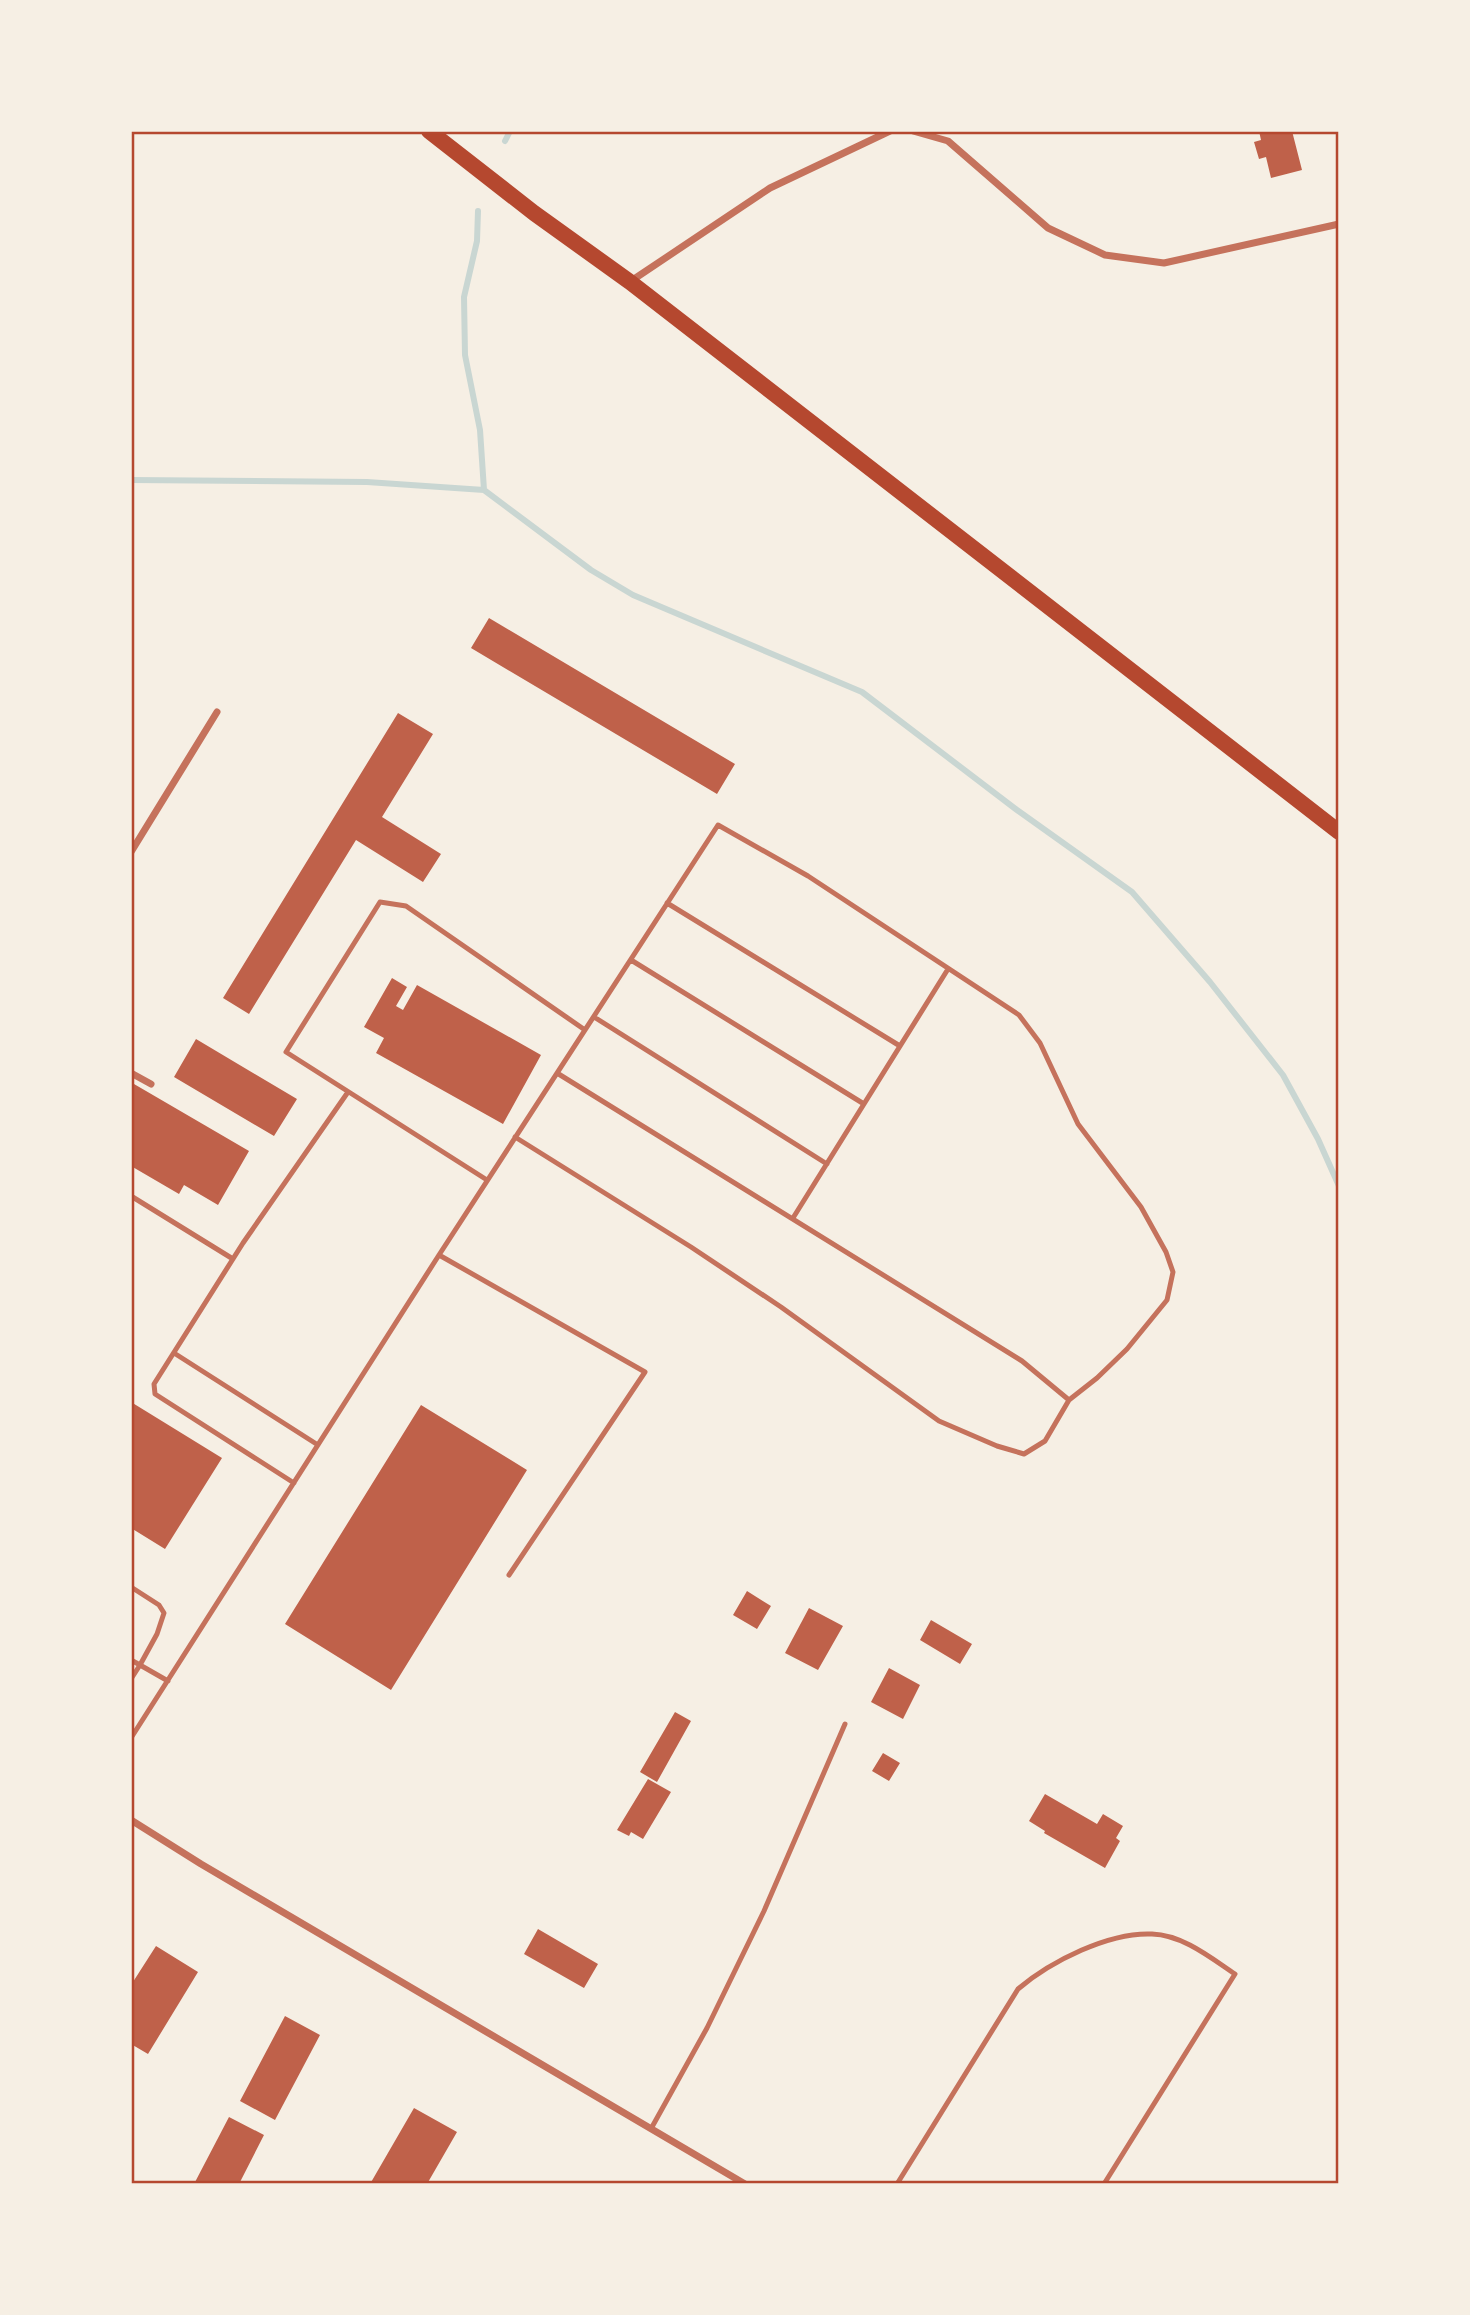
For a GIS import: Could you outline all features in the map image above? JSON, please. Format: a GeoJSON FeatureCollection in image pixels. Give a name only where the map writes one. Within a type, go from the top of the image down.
{"type":"FeatureCollection","features":[{"type":"Feature","properties":{"kind":"main road"},"geometry":{"type":"LineString","coordinates":[[429,131],[534,213],[630,282],[1339,832]]}},
{"type":"Feature","properties":{"kind":"street"},"geometry":{"type":"LineString","coordinates":[[630,282],[770,188],[890,131]]}},
{"type":"Feature","properties":{"kind":"street"},"geometry":{"type":"LineString","coordinates":[[913,131],[948,141],[1048,228],[1105,255],[1164,263],[1339,224]]}},
{"type":"Feature","properties":{"kind":"street"},"geometry":{"type":"LineString","coordinates":[[131,852],[217,712]]}},
{"type":"Feature","properties":{"kind":"street"},"geometry":{"type":"LineString","coordinates":[[131,1073],[151,1084]]}},
{"type":"Feature","properties":{"kind":"street"},"geometry":{"type":"LineString","coordinates":[[131,1820],[745,2184]]}},
{"type":"Feature","properties":{"kind":"lane"},"geometry":{"type":"LineString","coordinates":[[131,1738],[487,1180],[718,825],[808,876],[1019,1015],[1040,1043],[1078,1125],[1140,1207],[1166,1252],[1173,1272],[1167,1300],[1127,1349],[1069,1400],[1045,1441],[1024,1454],[996,1447],[939,1421],[770,1299],[515,1137]]}},
{"type":"Feature","properties":{"kind":"lane"},"geometry":{"type":"LineString","coordinates":[[487,1180],[286,1052],[380,902],[406,906],[585,1030]]}},
{"type":"Feature","properties":{"kind":"lane"},"geometry":{"type":"LineString","coordinates":[[667,903],[900,1046]]}},
{"type":"Feature","properties":{"kind":"lane"},"geometry":{"type":"LineString","coordinates":[[631,960],[864,1104]]}},
{"type":"Feature","properties":{"kind":"lane"},"geometry":{"type":"LineString","coordinates":[[793,1218],[948,969]]}},
{"type":"Feature","properties":{"kind":"lane"},"geometry":{"type":"LineString","coordinates":[[594,1017],[827,1164]]}},
{"type":"Feature","properties":{"kind":"lane"},"geometry":{"type":"LineString","coordinates":[[557,1073],[1022,1361],[1069,1400]]}},
{"type":"Feature","properties":{"kind":"lane"},"geometry":{"type":"LineString","coordinates":[[294,1483],[155,1394],[154,1384],[233,1259],[348,1093]]}},
{"type":"Feature","properties":{"kind":"lane"},"geometry":{"type":"LineString","coordinates":[[131,1196],[233,1259]]}},
{"type":"Feature","properties":{"kind":"lane"},"geometry":{"type":"LineString","coordinates":[[439,1255],[645,1372],[509,1574]]}},
{"type":"Feature","properties":{"kind":"lane"},"geometry":{"type":"LineString","coordinates":[[174,1353],[318,1445]]}},
{"type":"Feature","properties":{"kind":"lane"},"geometry":{"type":"LineString","coordinates":[[131,1587],[159,1605],[164,1613],[157,1634],[131,1679]]}},
{"type":"Feature","properties":{"kind":"lane"},"geometry":{"type":"LineString","coordinates":[[131,1660],[168,1681]]}},
{"type":"Feature","properties":{"kind":"lane"},"geometry":{"type":"LineString","coordinates":[[652,2127],[707,2028],[758,1923],[845,1724]]}},
{"type":"Feature","properties":{"kind":"lane"},"geometry":{"type":"LineString","coordinates":[[897,2184],[1018,1989],[1039,1972],[1107,1941],[1154,1934],[1178,1940],[1203,1952],[1235,1974],[1104,2184]]}},
{"type":"Feature","properties":{"kind":"building"},"geometry":{"type":"Polygon","coordinates":[[[1259,131],[1292,131],[1302,170],[1271,178],[1266,157],[1259,159],[1254,142],[1261,140],[1259,131]]]}},
{"type":"Feature","properties":{"kind":"building"},"geometry":{"type":"Polygon","coordinates":[[[489,618],[735,764],[717,794],[471,648],[489,618]]]}},
{"type":"Feature","properties":{"kind":"building"},"geometry":{"type":"Polygon","coordinates":[[[398,713],[433,734],[382,817],[441,854],[423,882],[356,840],[249,1014],[223,998],[398,713]]]}},
{"type":"Feature","properties":{"kind":"building"},"geometry":{"type":"Polygon","coordinates":[[[392,978],[407,987],[396,1006],[403,1010],[417,985],[541,1055],[503,1124],[376,1053],[384,1038],[364,1027],[392,978]]]}},
{"type":"Feature","properties":{"kind":"building"},"geometry":{"type":"Polygon","coordinates":[[[196,1039],[297,1099],[274,1136],[174,1077],[196,1039]]]}},
{"type":"Feature","properties":{"kind":"building"},"geometry":{"type":"Polygon","coordinates":[[[134,1084],[249,1151],[218,1205],[184,1185],[179,1194],[131,1166],[131,1089],[134,1084]]]}},
{"type":"Feature","properties":{"kind":"building"},"geometry":{"type":"Polygon","coordinates":[[[131,1402],[222,1458],[165,1549],[131,1528],[131,1402]]]}},
{"type":"Feature","properties":{"kind":"building"},"geometry":{"type":"Polygon","coordinates":[[[421,1405],[527,1470],[391,1690],[285,1624],[421,1405]]]}},
{"type":"Feature","properties":{"kind":"building"},"geometry":{"type":"Polygon","coordinates":[[[747,1591],[771,1606],[757,1629],[733,1615],[747,1591]]]}},
{"type":"Feature","properties":{"kind":"building"},"geometry":{"type":"Polygon","coordinates":[[[809,1608],[843,1626],[818,1670],[785,1653],[809,1608]]]}},
{"type":"Feature","properties":{"kind":"building"},"geometry":{"type":"Polygon","coordinates":[[[931,1620],[972,1644],[960,1664],[920,1640],[931,1620]]]}},
{"type":"Feature","properties":{"kind":"building"},"geometry":{"type":"Polygon","coordinates":[[[889,1668],[920,1685],[903,1719],[871,1702],[889,1668]]]}},
{"type":"Feature","properties":{"kind":"building"},"geometry":{"type":"Polygon","coordinates":[[[675,1712],[691,1721],[657,1782],[640,1772],[675,1712]]]}},
{"type":"Feature","properties":{"kind":"building"},"geometry":{"type":"Polygon","coordinates":[[[883,1753],[900,1763],[889,1781],[872,1771],[883,1753]]]}},
{"type":"Feature","properties":{"kind":"building"},"geometry":{"type":"Polygon","coordinates":[[[648,1779],[671,1792],[643,1839],[631,1832],[629,1836],[617,1830],[648,1779]]]}},
{"type":"Feature","properties":{"kind":"building"},"geometry":{"type":"Polygon","coordinates":[[[1045,1794],[1097,1824],[1103,1814],[1123,1826],[1116,1838],[1120,1841],[1105,1868],[1044,1833],[1045,1831],[1029,1821],[1045,1794]]]}},
{"type":"Feature","properties":{"kind":"building"},"geometry":{"type":"Polygon","coordinates":[[[538,1929],[598,1964],[584,1988],[524,1954],[538,1929]]]}},
{"type":"Feature","properties":{"kind":"building"},"geometry":{"type":"Polygon","coordinates":[[[156,1946],[198,1972],[148,2054],[131,2044],[131,1985],[156,1946]]]}},
{"type":"Feature","properties":{"kind":"building"},"geometry":{"type":"Polygon","coordinates":[[[285,2016],[320,2035],[275,2120],[240,2101],[285,2016]]]}},
{"type":"Feature","properties":{"kind":"building"},"geometry":{"type":"Polygon","coordinates":[[[414,2108],[457,2132],[427,2184],[370,2184],[414,2108]]]}},
{"type":"Feature","properties":{"kind":"building"},"geometry":{"type":"Polygon","coordinates":[[[229,2117],[264,2135],[239,2184],[194,2184],[229,2117]]]}},
{"type":"Feature","properties":{"kind":"waterway"},"geometry":{"type":"LineString","coordinates":[[505,141],[510,131]]}},
{"type":"Feature","properties":{"kind":"waterway"},"geometry":{"type":"LineString","coordinates":[[478,211],[477,241],[464,297],[465,355],[480,430],[484,490],[591,570],[633,595],[862,692],[1017,810],[1132,892],[1210,982],[1283,1075],[1318,1139],[1339,1186]]}},
{"type":"Feature","properties":{"kind":"waterway"},"geometry":{"type":"LineString","coordinates":[[131,480],[367,482],[484,490]]}}]}
